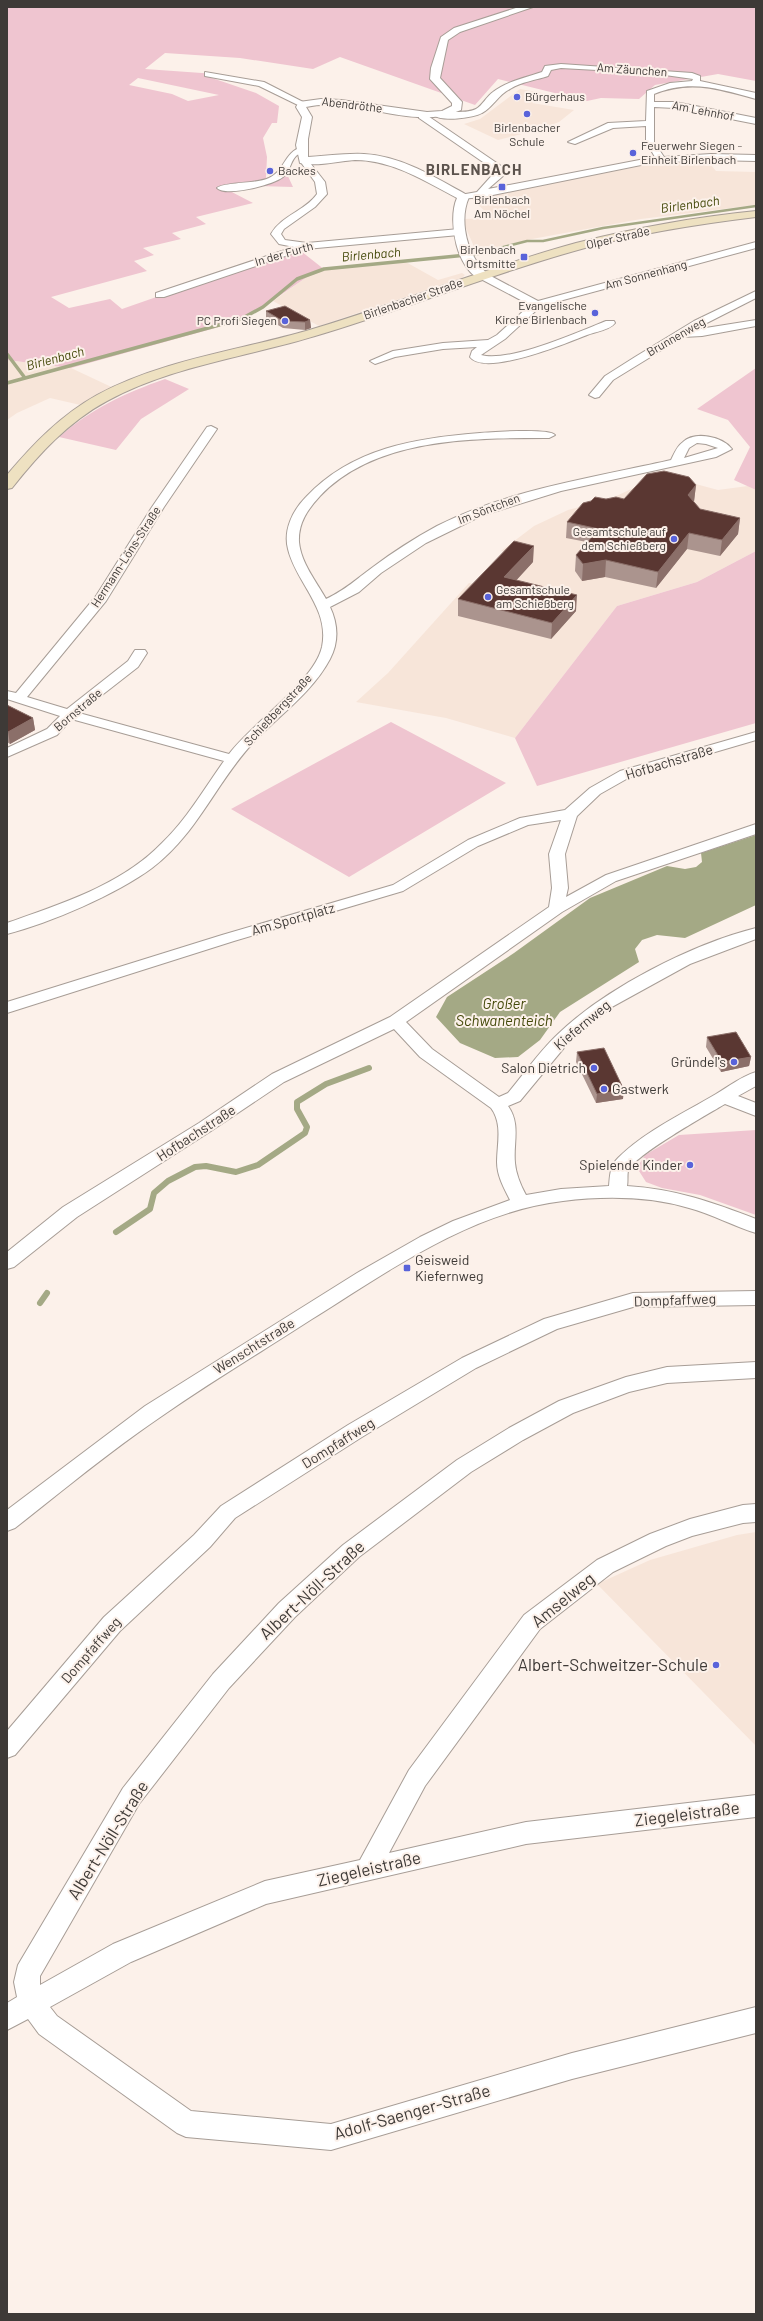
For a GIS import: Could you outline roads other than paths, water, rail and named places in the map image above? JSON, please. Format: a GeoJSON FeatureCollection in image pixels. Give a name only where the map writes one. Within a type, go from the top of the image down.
{"type":"FeatureCollection","features":[{"type":"Feature","properties":{"kind":"main road","name":"Olper Straße"},"geometry":{"type":"LineString","coordinates":[[483,276],[581,246],[645,231],[756,214]]}},
{"type":"Feature","properties":{"kind":"main road","name":"Birlenbacher Straße"},"geometry":{"type":"LineString","coordinates":[[7,486],[33,452],[61,424],[118,390],[179,368],[318,331],[483,276]]}},
{"type":"Feature","properties":{"kind":"street","name":"Abendröthe"},"geometry":{"type":"LineString","coordinates":[[303,155],[304,129],[307,117],[301,106],[303,104],[334,101],[422,116],[438,115],[454,111],[458,105],[435,78],[437,62],[444,39],[457,30],[528,7]]}},
{"type":"Feature","properties":{"kind":"street","name":"Am Zäunchen"},"geometry":{"type":"LineString","coordinates":[[438,115],[457,116],[479,111],[495,94],[508,86],[545,74],[548,68],[560,66],[687,74],[697,78],[696,83]]}},
{"type":"Feature","properties":{"kind":"street"},"geometry":{"type":"LineString","coordinates":[[208,74],[262,84],[303,104]]}},
{"type":"Feature","properties":{"kind":"street","name":"Am Zäunchen"},"geometry":{"type":"LineString","coordinates":[[661,159],[650,142],[650,93],[654,90],[674,84],[696,83],[722,87],[756,96]]}},
{"type":"Feature","properties":{"kind":"street","name":"Am Lehnhof"},"geometry":{"type":"LineString","coordinates":[[650,104],[675,105],[756,121]]}},
{"type":"Feature","properties":{"kind":"street"},"geometry":{"type":"LineString","coordinates":[[422,116],[501,170],[500,174],[481,191],[482,194]]}},
{"type":"Feature","properties":{"kind":"street"},"geometry":{"type":"LineString","coordinates":[[572,142],[611,126],[650,124]]}},
{"type":"Feature","properties":{"kind":"street"},"geometry":{"type":"LineString","coordinates":[[222,188],[256,185],[272,180],[280,175],[291,155],[295,151],[303,155],[379,159],[430,179],[463,197],[661,159],[756,158]]}},
{"type":"Feature","properties":{"kind":"street"},"geometry":{"type":"LineString","coordinates":[[303,155],[320,182],[322,194],[314,203],[284,222],[276,234],[282,242],[305,246]]}},
{"type":"Feature","properties":{"kind":"street","name":"Birlenbacher Straße"},"geometry":{"type":"LineString","coordinates":[[463,197],[457,212],[459,232],[475,272],[483,276]]}},
{"type":"Feature","properties":{"kind":"street","name":"In der Furth"},"geometry":{"type":"LineString","coordinates":[[160,295],[305,246],[459,232]]}},
{"type":"Feature","properties":{"kind":"street","name":"Am Sonnenhang"},"geometry":{"type":"LineString","coordinates":[[537,304],[756,245]]}},
{"type":"Feature","properties":{"kind":"street"},"geometry":{"type":"LineString","coordinates":[[483,276],[537,304],[501,337],[476,353],[475,357],[484,361],[524,354],[610,323]]}},
{"type":"Feature","properties":{"kind":"street","name":"Brunnenweg"},"geometry":{"type":"LineString","coordinates":[[615,389],[599,391],[609,378],[680,334],[756,294]]}},
{"type":"Feature","properties":{"kind":"street"},"geometry":{"type":"LineString","coordinates":[[680,334],[702,333],[756,323]]}},
{"type":"Feature","properties":{"kind":"street"},"geometry":{"type":"LineString","coordinates":[[375,361],[393,354],[443,346],[490,343]]}},
{"type":"Feature","properties":{"kind":"street","name":"Hermann-Löns-Straße"},"geometry":{"type":"LineString","coordinates":[[13,697],[102,598],[158,507],[211,429]]}},
{"type":"Feature","properties":{"kind":"street","name":"Schießbergstraße"},"geometry":{"type":"LineString","coordinates":[[7,929],[56,910],[132,876],[162,854],[184,829],[247,741],[298,692],[323,660],[328,648],[330,633],[324,605],[299,566],[292,535],[300,512],[311,496],[328,481],[348,468],[384,453],[410,446],[448,438],[490,434],[549,435]]}},
{"type":"Feature","properties":{"kind":"street","name":"Im Söntchen"},"geometry":{"type":"LineString","coordinates":[[324,605],[352,591],[376,571],[411,546],[448,525],[482,510],[523,496],[565,485],[674,463]]}},
{"type":"Feature","properties":{"kind":"street","name":"Bornstraße"},"geometry":{"type":"LineString","coordinates":[[7,753],[52,732],[75,715],[134,664],[140,653]]}},
{"type":"Feature","properties":{"kind":"street","name":"Schießbergstraße"},"geometry":{"type":"LineString","coordinates":[[13,697],[233,759]]}},
{"type":"Feature","properties":{"kind":"street","name":"Hofbachstraße"},"geometry":{"type":"LineString","coordinates":[[556,909],[560,888],[557,854],[570,814],[595,791],[625,774],[756,736]]}},
{"type":"Feature","properties":{"kind":"street","name":"Am Sportplatz"},"geometry":{"type":"LineString","coordinates":[[7,1008],[228,938],[398,888],[473,843],[525,821],[570,814]]}},
{"type":"Feature","properties":{"kind":"street","name":"Hofbachstraße"},"geometry":{"type":"LineString","coordinates":[[7,1262],[70,1212],[205,1127],[278,1078],[396,1021],[556,909],[611,878],[756,829]]}},
{"type":"Feature","properties":{"kind":"street","name":"Kiefernweg"},"geometry":{"type":"LineString","coordinates":[[497,1104],[514,1097],[562,1039],[604,1004],[684,960],[755,934]]}},
{"type":"Feature","properties":{"kind":"street"},"geometry":{"type":"LineString","coordinates":[[396,1021],[426,1053],[497,1104],[505,1116],[508,1142],[506,1163],[511,1184],[521,1203]]}},
{"type":"Feature","properties":{"kind":"street"},"geometry":{"type":"LineString","coordinates":[[618,1193],[619,1171],[624,1163],[678,1124],[754,1079]]}},
{"type":"Feature","properties":{"kind":"street"},"geometry":{"type":"LineString","coordinates":[[723,1097],[756,1110]]}},
{"type":"Feature","properties":{"kind":"street","name":"Wenschtstraße"},"geometry":{"type":"LineString","coordinates":[[7,1522],[93,1454],[174,1397],[363,1278],[445,1233],[521,1203],[561,1195],[618,1193],[654,1195],[691,1202],[756,1226]]}},
{"type":"Feature","properties":{"kind":"street","name":"Dompfaffweg"},"geometry":{"type":"LineString","coordinates":[[7,1748],[112,1624],[202,1541],[228,1512],[355,1431],[469,1363],[551,1324],[633,1300],[756,1298]]}},
{"type":"Feature","properties":{"kind":"street","name":"Albert-Nöll-Straße"},"geometry":{"type":"LineString","coordinates":[[31,2002],[26,1988],[27,1974],[131,1796],[221,1681],[287,1610],[351,1551],[464,1466],[516,1434],[566,1407],[626,1384],[667,1375],[756,1370]]}},
{"type":"Feature","properties":{"kind":"street","name":"Amselweg"},"geometry":{"type":"LineString","coordinates":[[368,1869],[417,1778],[532,1622],[605,1566],[658,1540],[690,1528],[743,1514],[756,1513]]}},
{"type":"Feature","properties":{"kind":"street","name":"Ziegeleistraße"},"geometry":{"type":"LineString","coordinates":[[7,2017],[31,2002],[122,1953],[265,1893],[526,1833],[756,1806]]}},
{"type":"Feature","properties":{"kind":"street","name":"Adolf-Saenger-Straße"},"geometry":{"type":"LineString","coordinates":[[31,2002],[48,2025],[67,2041],[186,2124],[331,2137],[572,2066],[756,2020]]}},
{"type":"Feature","properties":{"kind":"water","name":"Großer Schwanenteich"},"geometry":{"type":"Polygon","coordinates":[[[756,835],[756,905],[685,938],[657,935],[642,940],[635,949],[639,962],[560,1012],[540,1040],[518,1057],[495,1058],[460,1043],[436,1017],[447,997],[514,953],[590,898],[667,866],[685,869],[696,867],[702,862],[701,853],[756,835]]]}},
{"type":"Feature","properties":{"kind":"waterway","name":"Birlenbach"},"geometry":{"type":"LineString","coordinates":[[475,254],[527,241],[543,241],[603,228],[756,206]]}},
{"type":"Feature","properties":{"kind":"waterway","name":"Birlenbach"},"geometry":{"type":"LineString","coordinates":[[7,383],[241,319],[263,307],[297,279],[324,269],[475,254]]}},
{"type":"Feature","properties":{"kind":"waterway"},"geometry":{"type":"LineString","coordinates":[[7,354],[25,378]]}},
{"type":"Feature","properties":{"kind":"waterway"},"geometry":{"type":"LineString","coordinates":[[116,1232],[150,1209],[154,1193],[168,1181],[195,1167],[206,1166],[236,1172],[258,1165],[305,1133],[307,1127],[297,1109],[297,1102],[326,1084],[369,1068]]}},
{"type":"Feature","properties":{"kind":"waterway"},"geometry":{"type":"LineString","coordinates":[[40,1303],[47,1293]]}},
{"type":"Feature","properties":{"kind":"place","name":"Bürgerhaus"},"geometry":{"type":"Point","coordinates":[517,97]}},
{"type":"Feature","properties":{"kind":"place","name":"Birlenbacher Schule"},"geometry":{"type":"Point","coordinates":[527,114]}},
{"type":"Feature","properties":{"kind":"place","name":"Feuerwehr Siegen - Einheit Birlenbach"},"geometry":{"type":"Point","coordinates":[633,153]}},
{"type":"Feature","properties":{"kind":"place","name":"Backes"},"geometry":{"type":"Point","coordinates":[270,171]}},
{"type":"Feature","properties":{"kind":"place","name":"Birlenbach Am Nöchel"},"geometry":{"type":"Point","coordinates":[502,187]}},
{"type":"Feature","properties":{"kind":"place","name":"Birlenbach Ortsmitte"},"geometry":{"type":"Point","coordinates":[524,257]}},
{"type":"Feature","properties":{"kind":"place","name":"Evangelische Kirche Birlenbach"},"geometry":{"type":"Point","coordinates":[595,313]}},
{"type":"Feature","properties":{"kind":"place","name":"PC Profi Siegen"},"geometry":{"type":"Point","coordinates":[285,321]}},
{"type":"Feature","properties":{"kind":"place","name":"Gesamtschule auf dem Schießberg"},"geometry":{"type":"Point","coordinates":[674,539]}},
{"type":"Feature","properties":{"kind":"place","name":"Gesamtschule am Schießberg"},"geometry":{"type":"Point","coordinates":[488,597]}},
{"type":"Feature","properties":{"kind":"place","name":"Gründel's"},"geometry":{"type":"Point","coordinates":[734,1062]}},
{"type":"Feature","properties":{"kind":"place","name":"Salon Dietrich"},"geometry":{"type":"Point","coordinates":[594,1068]}},
{"type":"Feature","properties":{"kind":"place","name":"Gastwerk"},"geometry":{"type":"Point","coordinates":[604,1089]}},
{"type":"Feature","properties":{"kind":"place","name":"Spielende Kinder"},"geometry":{"type":"Point","coordinates":[690,1165]}},
{"type":"Feature","properties":{"kind":"place","name":"Geisweid Kiefernweg"},"geometry":{"type":"Point","coordinates":[407,1268]}},
{"type":"Feature","properties":{"kind":"place","name":"Albert-Schweitzer-Schule"},"geometry":{"type":"Point","coordinates":[716,1665]}},
{"type":"Feature","properties":{"kind":"district","name":"BIRLENBACH"},"geometry":{"type":"Point","coordinates":[474,170]}}]}
